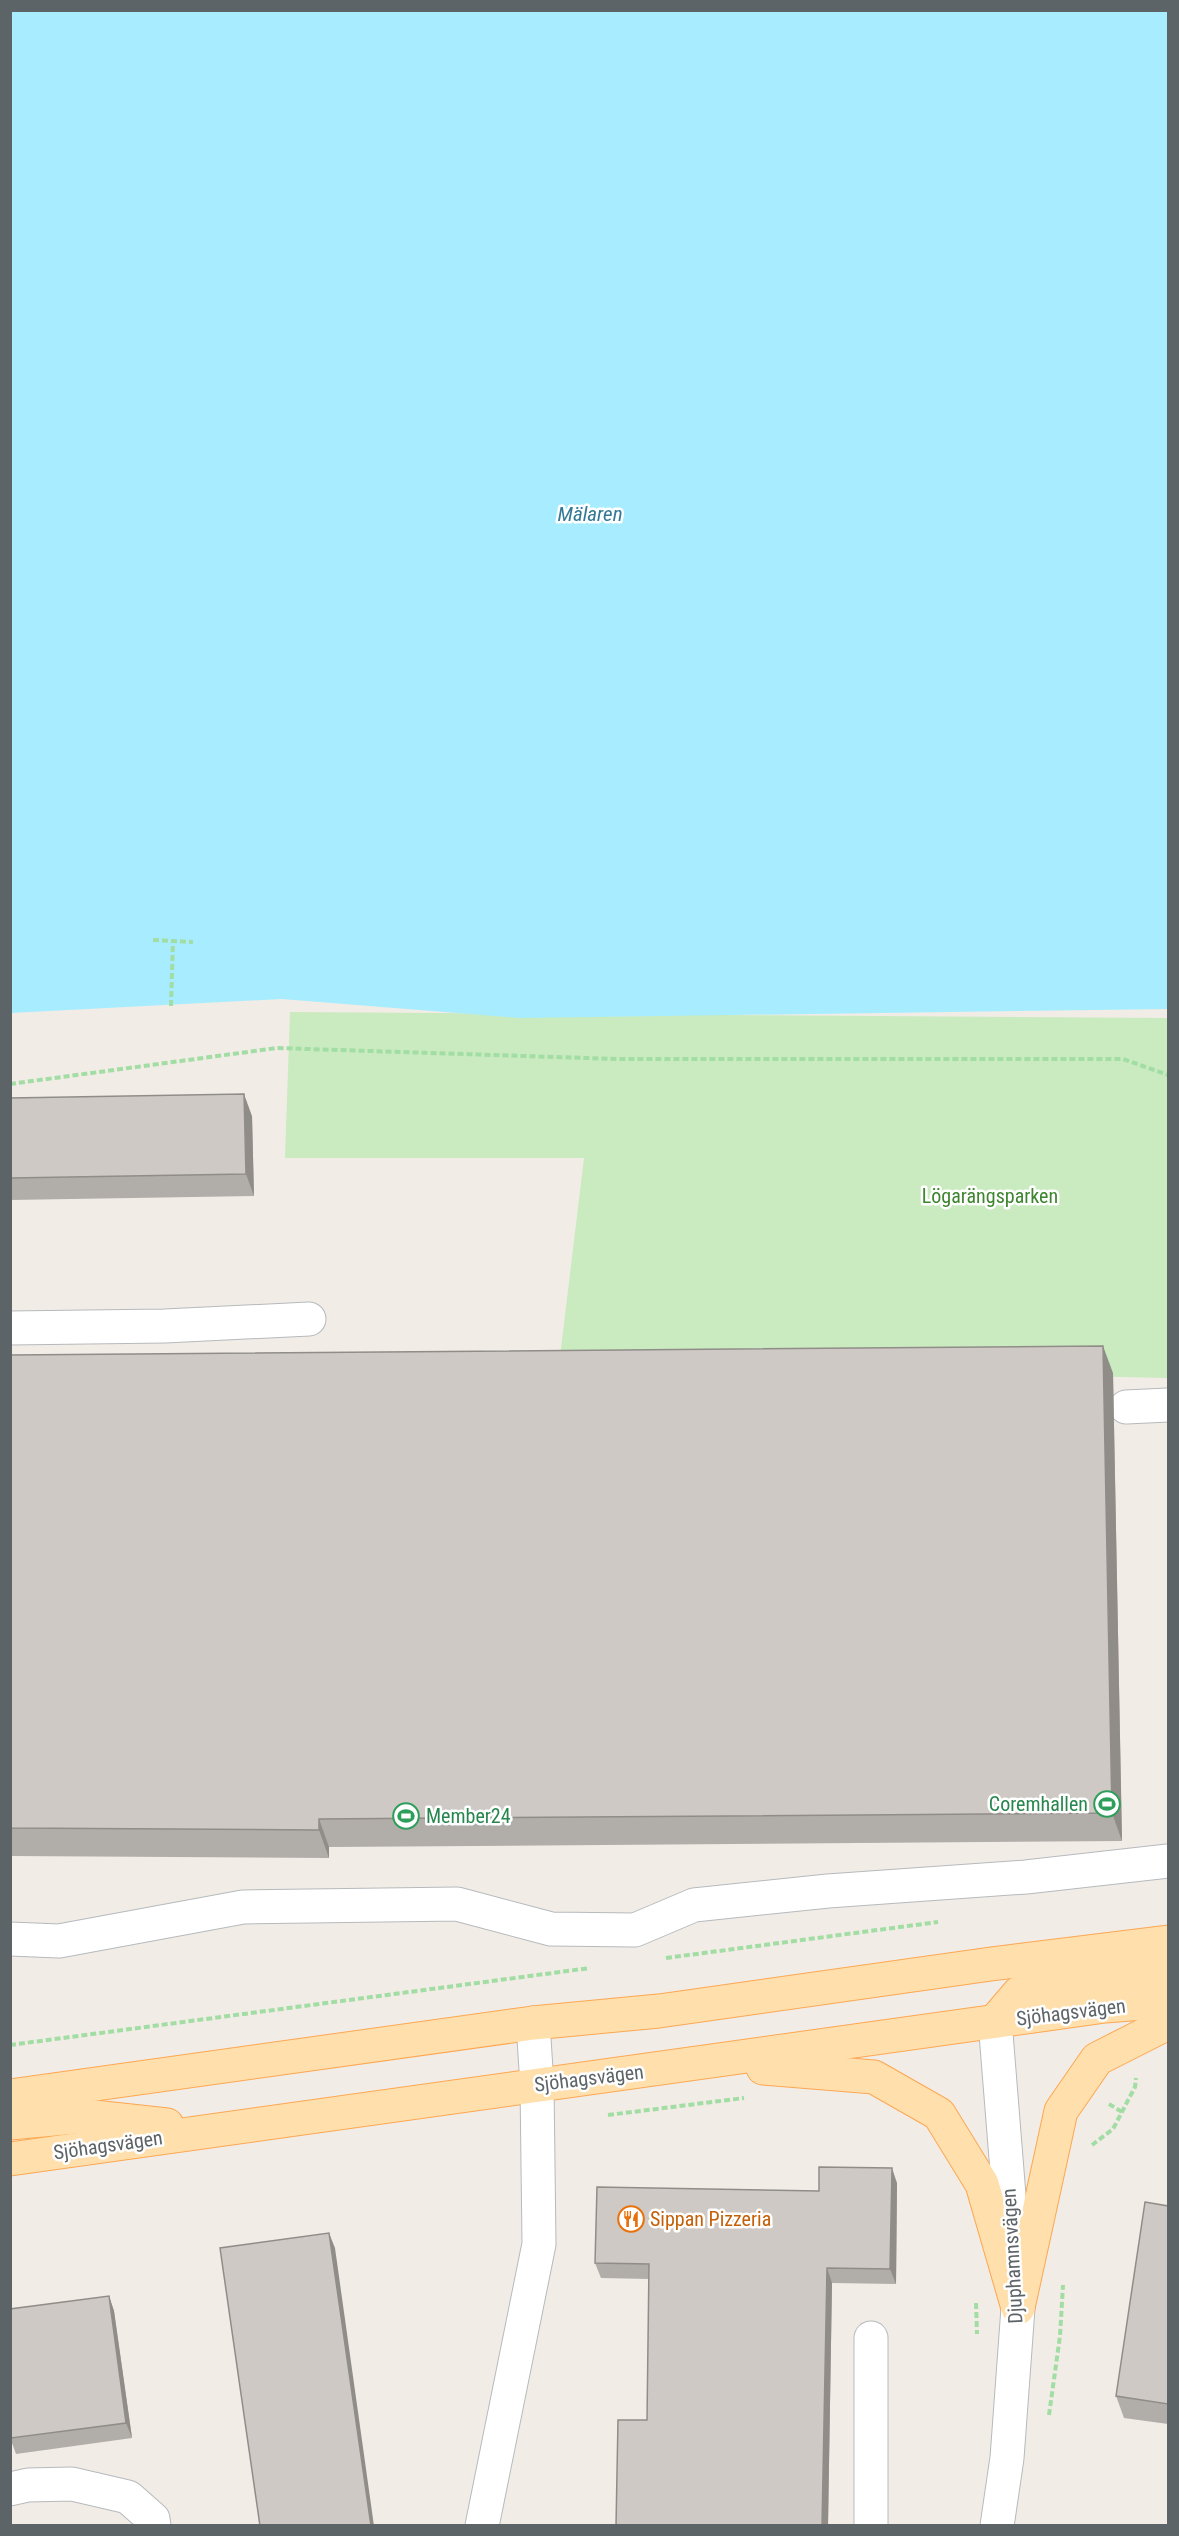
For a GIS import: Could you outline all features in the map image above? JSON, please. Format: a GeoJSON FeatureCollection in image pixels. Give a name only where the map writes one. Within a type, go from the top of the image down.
{"type":"FeatureCollection","features":[{"type":"Feature","properties":{"kind":"main road"},"geometry":{"type":"LineString","coordinates":[[10,2096],[533,2023],[659,2010],[1168,1942]]}},
{"type":"Feature","properties":{"kind":"main road"},"geometry":{"type":"LineString","coordinates":[[991,1964],[995,2021]]}},
{"type":"Feature","properties":{"kind":"main road"},"geometry":{"type":"LineString","coordinates":[[995,2021],[1019,1993],[1168,1969]]}},
{"type":"Feature","properties":{"kind":"main road","name":"Sjöhagsvägen"},"geometry":{"type":"LineString","coordinates":[[10,2159],[703,2064],[995,2021],[1105,2006],[1168,2001]]}},
{"type":"Feature","properties":{"kind":"main road"},"geometry":{"type":"LineString","coordinates":[[1018,2308],[1061,2111],[1097,2059],[1168,2023]]}},
{"type":"Feature","properties":{"kind":"main road"},"geometry":{"type":"LineString","coordinates":[[703,2064],[874,2077],[939,2114],[982,2184],[1018,2308]]}},
{"type":"Feature","properties":{"kind":"main road"},"geometry":{"type":"LineString","coordinates":[[10,2123],[85,2116],[217,2130]]}},
{"type":"Feature","properties":{"kind":"street"},"geometry":{"type":"LineString","coordinates":[[10,1328],[165,1326],[309,1319]]}},
{"type":"Feature","properties":{"kind":"street"},"geometry":{"type":"LineString","coordinates":[[1126,1407],[1168,1405]]}},
{"type":"Feature","properties":{"kind":"street"},"geometry":{"type":"LineString","coordinates":[[10,1939],[59,1941],[243,1907],[457,1904],[551,1929],[635,1930],[694,1905],[828,1891],[1026,1877],[1168,1861]]}},
{"type":"Feature","properties":{"kind":"street","name":"Djuphamnsvägen"},"geometry":{"type":"LineString","coordinates":[[995,2021],[1018,2308],[1007,2458],[997,2526]]}},
{"type":"Feature","properties":{"kind":"street"},"geometry":{"type":"LineString","coordinates":[[482,2526],[539,2244],[537,2085],[533,2023]]}},
{"type":"Feature","properties":{"kind":"street"},"geometry":{"type":"LineString","coordinates":[[871,2338],[871,2526]]}},
{"type":"Feature","properties":{"kind":"street"},"geometry":{"type":"LineString","coordinates":[[10,2489],[28,2485],[72,2484],[128,2497],[153,2519],[154,2526]]}},
{"type":"Feature","properties":{"kind":"path"},"geometry":{"type":"LineString","coordinates":[[153,939],[193,942]]}},
{"type":"Feature","properties":{"kind":"path"},"geometry":{"type":"LineString","coordinates":[[171,1006],[173,941]]}},
{"type":"Feature","properties":{"kind":"path"},"geometry":{"type":"LineString","coordinates":[[10,1084],[277,1048],[617,1059],[1124,1059],[1168,1075]]}},
{"type":"Feature","properties":{"kind":"path"},"geometry":{"type":"LineString","coordinates":[[663,1959],[948,1921]]}},
{"type":"Feature","properties":{"kind":"path"},"geometry":{"type":"LineString","coordinates":[[10,2044],[592,1968]]}},
{"type":"Feature","properties":{"kind":"path"},"geometry":{"type":"LineString","coordinates":[[1091,2147],[1113,2129],[1135,2087],[1137,2069]]}},
{"type":"Feature","properties":{"kind":"path"},"geometry":{"type":"LineString","coordinates":[[606,2115],[747,2098]]}},
{"type":"Feature","properties":{"kind":"path"},"geometry":{"type":"LineString","coordinates":[[1105,2101],[1122,2112]]}},
{"type":"Feature","properties":{"kind":"path"},"geometry":{"type":"LineString","coordinates":[[1048,2426],[1060,2336],[1065,2274]]}},
{"type":"Feature","properties":{"kind":"path"},"geometry":{"type":"LineString","coordinates":[[976,2295],[977,2342]]}},
{"type":"Feature","properties":{"kind":"green space","name":"Lögarängsparken"},"geometry":{"type":"Polygon","coordinates":[[[290,1012],[1168,1018],[1168,1378],[559,1365],[584,1158],[285,1158],[290,1012]]]}},
{"type":"Feature","properties":{"kind":"water","name":"Mälaren"},"geometry":{"type":"Polygon","coordinates":[[[10,11],[1168,11],[1168,1009],[521,1018],[282,999],[11,1013],[10,11]]]}},
{"type":"Feature","properties":{"kind":"building"},"geometry":{"type":"Polygon","coordinates":[[[244,1094],[246,1174],[10,1178],[10,1098],[244,1094]]]}},
{"type":"Feature","properties":{"kind":"building"},"geometry":{"type":"Polygon","coordinates":[[[1103,1346],[1112,1813],[319,1819],[319,1830],[10,1828],[10,1355],[1103,1346]]]}},
{"type":"Feature","properties":{"kind":"building"},"geometry":{"type":"Polygon","coordinates":[[[819,2167],[892,2168],[890,2269],[827,2268],[822,2526],[616,2526],[618,2420],[647,2420],[649,2264],[595,2263],[597,2187],[819,2191],[819,2167]]]}},
{"type":"Feature","properties":{"kind":"building"},"geometry":{"type":"Polygon","coordinates":[[[1145,2202],[1168,2206],[1168,2404],[1116,2396],[1145,2202]]]}},
{"type":"Feature","properties":{"kind":"building"},"geometry":{"type":"Polygon","coordinates":[[[329,2233],[371,2526],[260,2526],[220,2248],[329,2233]]]}},
{"type":"Feature","properties":{"kind":"building"},"geometry":{"type":"Polygon","coordinates":[[[109,2296],[126,2423],[11,2438],[10,2309],[109,2296]]]}},
{"type":"Feature","properties":{"kind":"place","name":"Coremhallen"},"geometry":{"type":"Point","coordinates":[1107,1804]}},
{"type":"Feature","properties":{"kind":"place","name":"Member24"},"geometry":{"type":"Point","coordinates":[406,1816]}},
{"type":"Feature","properties":{"kind":"place","name":"Sippan Pizzeria"},"geometry":{"type":"Point","coordinates":[631,2219]}}]}
